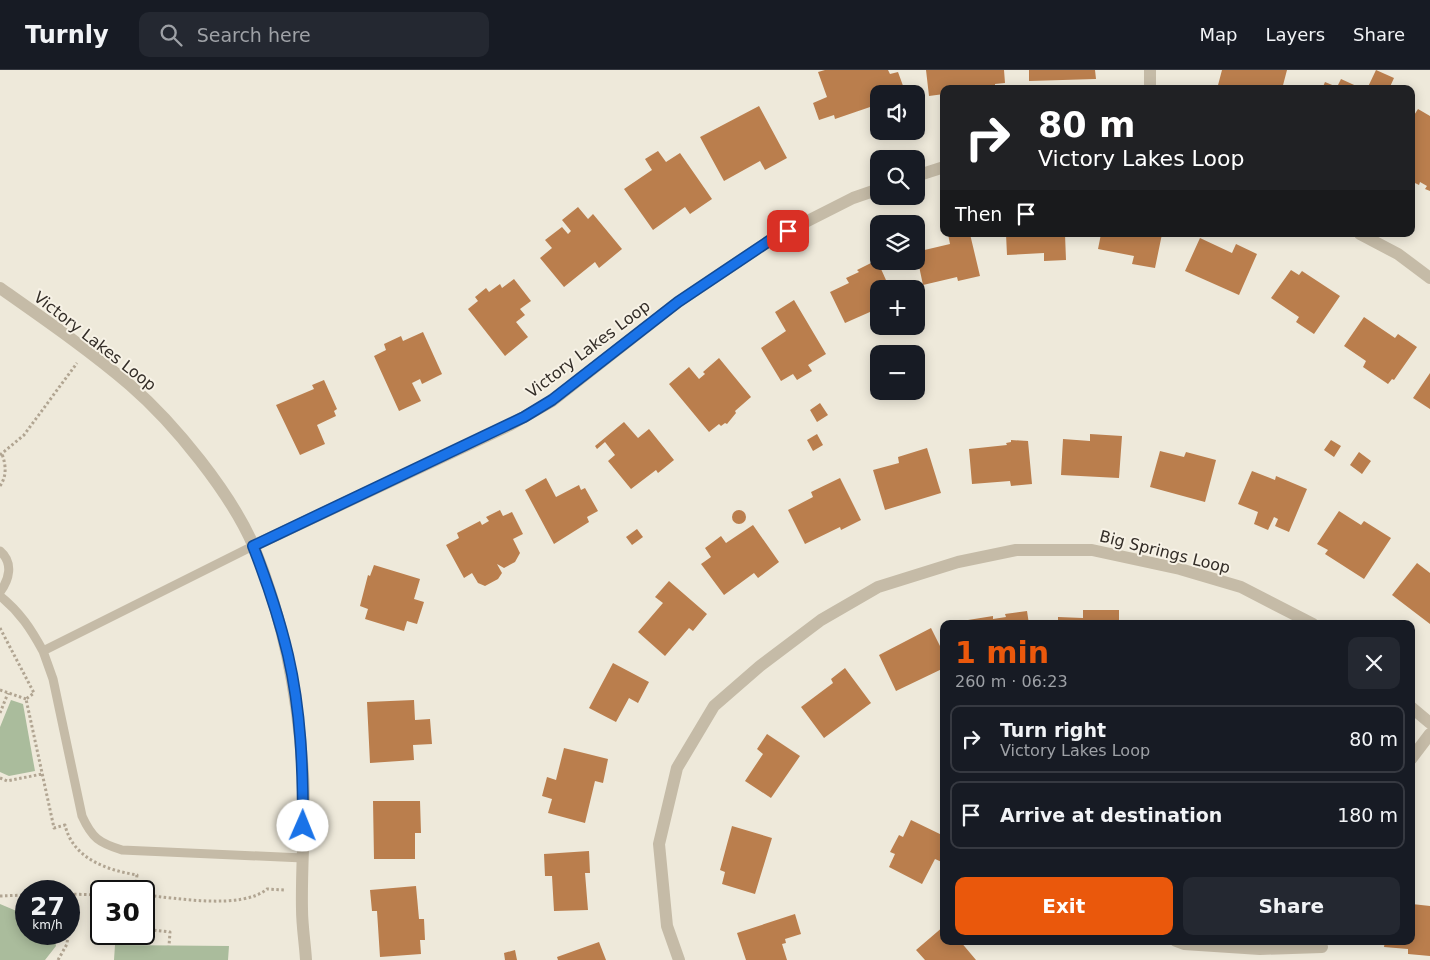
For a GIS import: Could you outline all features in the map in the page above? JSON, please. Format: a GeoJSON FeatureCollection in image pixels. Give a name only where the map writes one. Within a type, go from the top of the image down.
{"type":"FeatureCollection","features":[{"type":"Feature","properties":{"kind":"street"},"geometry":{"type":"LineString","coordinates":[[1150,70],[1150,85]]}},
{"type":"Feature","properties":{"kind":"street"},"geometry":{"type":"LineString","coordinates":[[925,173],[940,168]]}},
{"type":"Feature","properties":{"kind":"street","name":"Victory Lakes Loop"},"geometry":{"type":"LineString","coordinates":[[253,546],[510,425],[552,400],[678,302],[772,239],[853,198],[870,192]]}},
{"type":"Feature","properties":{"kind":"street"},"geometry":{"type":"LineString","coordinates":[[1366,237],[1398,254],[1430,278]]}},
{"type":"Feature","properties":{"kind":"street","name":"Victory Lakes Loop"},"geometry":{"type":"LineString","coordinates":[[0,288],[86,350],[130,386],[171,426],[205,468],[236,513],[253,546],[272,597],[286,648],[299,716],[304,777],[302,891],[306,960]]}},
{"type":"Feature","properties":{"kind":"street","name":"Big Springs Loop"},"geometry":{"type":"LineString","coordinates":[[679,960],[667,926],[659,844],[676,768],[714,706],[760,666],[821,620],[878,587],[958,562],[1016,550],[1092,550],[1180,569],[1241,587],[1305,620]]}},
{"type":"Feature","properties":{"kind":"street"},"geometry":{"type":"LineString","coordinates":[[1415,710],[1430,723]]}},
{"type":"Feature","properties":{"kind":"street"},"geometry":{"type":"LineString","coordinates":[[1415,754],[1430,734]]}},
{"type":"Feature","properties":{"kind":"street"},"geometry":{"type":"LineString","coordinates":[[1199,945],[1260,949],[1323,950]]}},
{"type":"Feature","properties":{"kind":"lane"},"geometry":{"type":"LineString","coordinates":[[43,651],[253,546]]}},
{"type":"Feature","properties":{"kind":"lane"},"geometry":{"type":"LineString","coordinates":[[0,552],[4,554],[10,568],[7,583],[0,594],[27,623],[43,651],[53,679],[82,816],[89,832],[103,844],[122,850],[302,858]]}},
{"type":"Feature","properties":{"kind":"path"},"geometry":{"type":"LineString","coordinates":[[0,486],[3,481],[6,465],[1,455],[24,435],[86,350]]}},
{"type":"Feature","properties":{"kind":"path"},"geometry":{"type":"LineString","coordinates":[[0,690],[26,699]]}},
{"type":"Feature","properties":{"kind":"path"},"geometry":{"type":"LineString","coordinates":[[0,713],[8,693]]}},
{"type":"Feature","properties":{"kind":"path"},"geometry":{"type":"LineString","coordinates":[[0,778],[7,782],[42,774]]}},
{"type":"Feature","properties":{"kind":"path"},"geometry":{"type":"LineString","coordinates":[[155,896],[225,902],[259,896],[267,890],[302,891]]}},
{"type":"Feature","properties":{"kind":"path"},"geometry":{"type":"LineString","coordinates":[[0,896],[15,895]]}},
{"type":"Feature","properties":{"kind":"path"},"geometry":{"type":"LineString","coordinates":[[155,930],[170,932],[169,946]]}},
{"type":"Feature","properties":{"kind":"path"},"geometry":{"type":"LineString","coordinates":[[58,960],[66,945]]}},
{"type":"Feature","properties":{"kind":"green space"},"geometry":{"type":"Polygon","coordinates":[[[11,700],[23,704],[35,771],[9,776],[0,772],[0,727],[11,700]]]}},
{"type":"Feature","properties":{"kind":"green space"},"geometry":{"type":"Polygon","coordinates":[[[0,904],[15,910],[15,945],[56,945],[45,960],[0,960],[0,904]]]}},
{"type":"Feature","properties":{"kind":"green space"},"geometry":{"type":"Polygon","coordinates":[[[115,945],[229,946],[228,960],[114,960],[115,945]]]}},
{"type":"Feature","properties":{"kind":"building"},"geometry":{"type":"Polygon","coordinates":[[[825,70],[888,70],[890,74],[898,72],[903,85],[870,85],[870,107],[835,119],[834,115],[819,120],[813,103],[827,97],[818,72],[825,70]]]}},
{"type":"Feature","properties":{"kind":"building"},"geometry":{"type":"Polygon","coordinates":[[[926,70],[1004,70],[1005,83],[995,85],[940,85],[940,95],[929,96],[926,70]]]}},
{"type":"Feature","properties":{"kind":"building"},"geometry":{"type":"Polygon","coordinates":[[[1029,70],[1095,70],[1096,79],[1029,81],[1029,70]]]}},
{"type":"Feature","properties":{"kind":"building"},"geometry":{"type":"Polygon","coordinates":[[[1222,70],[1287,70],[1283,85],[1218,85],[1222,70]]]}},
{"type":"Feature","properties":{"kind":"building"},"geometry":{"type":"Polygon","coordinates":[[[1376,70],[1394,78],[1391,85],[1369,85],[1376,70]]]}},
{"type":"Feature","properties":{"kind":"building"},"geometry":{"type":"Polygon","coordinates":[[[1341,79],[1354,85],[1338,85],[1341,79]]]}},
{"type":"Feature","properties":{"kind":"building"},"geometry":{"type":"Polygon","coordinates":[[[759,106],[787,158],[765,170],[760,161],[724,181],[700,137],[759,106]]]}},
{"type":"Feature","properties":{"kind":"building"},"geometry":{"type":"Polygon","coordinates":[[[1418,109],[1430,116],[1430,191],[1425,189],[1427,186],[1420,182],[1419,185],[1415,183],[1415,114],[1418,109]]]}},
{"type":"Feature","properties":{"kind":"building"},"geometry":{"type":"Polygon","coordinates":[[[658,151],[666,162],[680,153],[712,199],[690,214],[685,207],[653,230],[624,189],[652,170],[645,159],[658,151]]]}},
{"type":"Feature","properties":{"kind":"building"},"geometry":{"type":"Polygon","coordinates":[[[578,207],[588,219],[593,214],[622,249],[599,268],[595,262],[564,287],[540,258],[552,248],[545,240],[562,227],[568,234],[571,231],[562,220],[578,207]]]}},
{"type":"Feature","properties":{"kind":"building"},"geometry":{"type":"Polygon","coordinates":[[[949,237],[971,237],[980,276],[958,281],[957,277],[925,285],[925,280],[922,280],[920,270],[925,270],[925,250],[950,244],[949,237]]]}},
{"type":"Feature","properties":{"kind":"building"},"geometry":{"type":"Polygon","coordinates":[[[1006,237],[1065,237],[1066,260],[1044,261],[1044,253],[1007,255],[1006,237]]]}},
{"type":"Feature","properties":{"kind":"building"},"geometry":{"type":"Polygon","coordinates":[[[1100,237],[1161,237],[1155,268],[1132,264],[1134,256],[1098,249],[1100,237]]]}},
{"type":"Feature","properties":{"kind":"building"},"geometry":{"type":"Polygon","coordinates":[[[1200,238],[1232,253],[1236,244],[1257,254],[1239,295],[1185,271],[1200,238]]]}},
{"type":"Feature","properties":{"kind":"building"},"geometry":{"type":"Polygon","coordinates":[[[870,264],[870,270],[881,270],[886,280],[870,280],[870,312],[845,323],[830,292],[849,283],[846,278],[859,272],[857,270],[870,264]]]}},
{"type":"Feature","properties":{"kind":"building"},"geometry":{"type":"Polygon","coordinates":[[[1291,270],[1299,275],[1302,271],[1340,296],[1314,334],[1296,322],[1299,317],[1271,298],[1291,270]]]}},
{"type":"Feature","properties":{"kind":"building"},"geometry":{"type":"Polygon","coordinates":[[[514,279],[531,301],[520,309],[525,315],[516,322],[528,337],[505,356],[468,309],[478,301],[475,297],[486,288],[489,292],[500,284],[502,288],[514,279]]]}},
{"type":"Feature","properties":{"kind":"building"},"geometry":{"type":"Polygon","coordinates":[[[794,300],[826,354],[808,365],[812,371],[797,380],[793,374],[781,381],[761,348],[786,331],[775,312],[794,300]]]}},
{"type":"Feature","properties":{"kind":"building"},"geometry":{"type":"Polygon","coordinates":[[[1364,317],[1395,338],[1398,334],[1417,347],[1394,380],[1392,379],[1388,384],[1363,367],[1366,361],[1344,346],[1364,317]]]}},
{"type":"Feature","properties":{"kind":"building"},"geometry":{"type":"Polygon","coordinates":[[[423,332],[442,374],[422,384],[420,379],[412,383],[421,401],[399,411],[374,356],[386,350],[384,344],[401,336],[403,341],[423,332]]]}},
{"type":"Feature","properties":{"kind":"building"},"geometry":{"type":"Polygon","coordinates":[[[719,358],[751,397],[735,411],[736,413],[727,424],[725,423],[721,426],[719,424],[709,432],[669,384],[689,367],[699,379],[705,374],[703,372],[719,358]]]}},
{"type":"Feature","properties":{"kind":"building"},"geometry":{"type":"Polygon","coordinates":[[[1430,373],[1430,409],[1413,398],[1430,373]]]}},
{"type":"Feature","properties":{"kind":"building"},"geometry":{"type":"Polygon","coordinates":[[[324,380],[337,409],[334,411],[336,416],[317,425],[325,444],[300,455],[276,405],[314,389],[312,385],[324,380]]]}},
{"type":"Feature","properties":{"kind":"building"},"geometry":{"type":"Polygon","coordinates":[[[820,403],[828,415],[817,422],[810,410],[820,403]]]}},
{"type":"Feature","properties":{"kind":"building"},"geometry":{"type":"Polygon","coordinates":[[[624,422],[638,438],[649,429],[674,460],[658,473],[656,470],[631,489],[608,461],[615,455],[605,442],[597,449],[595,446],[624,422]]]}},
{"type":"Feature","properties":{"kind":"building"},"geometry":{"type":"Polygon","coordinates":[[[817,434],[823,445],[813,451],[807,440],[817,434]]]}},
{"type":"Feature","properties":{"kind":"building"},"geometry":{"type":"Polygon","coordinates":[[[1090,434],[1122,436],[1119,478],[1061,475],[1063,439],[1090,441],[1090,434]]]}},
{"type":"Feature","properties":{"kind":"building"},"geometry":{"type":"Polygon","coordinates":[[[1011,440],[1028,441],[1032,484],[1011,486],[1010,481],[972,484],[969,449],[1007,445],[1006,443],[1011,442],[1011,440]]]}},
{"type":"Feature","properties":{"kind":"building"},"geometry":{"type":"Polygon","coordinates":[[[1331,440],[1341,446],[1334,457],[1324,450],[1331,440]]]}},
{"type":"Feature","properties":{"kind":"building"},"geometry":{"type":"Polygon","coordinates":[[[927,448],[941,493],[885,510],[873,470],[899,463],[898,457],[927,448]]]}},
{"type":"Feature","properties":{"kind":"building"},"geometry":{"type":"Polygon","coordinates":[[[1160,451],[1184,457],[1186,452],[1216,460],[1205,502],[1150,487],[1160,451]]]}},
{"type":"Feature","properties":{"kind":"building"},"geometry":{"type":"Polygon","coordinates":[[[1359,452],[1371,461],[1362,474],[1350,465],[1359,452]]]}},
{"type":"Feature","properties":{"kind":"building"},"geometry":{"type":"Polygon","coordinates":[[[1252,471],[1275,480],[1276,476],[1307,489],[1289,532],[1275,526],[1278,519],[1274,517],[1268,530],[1254,524],[1258,512],[1238,504],[1252,471]]]}},
{"type":"Feature","properties":{"kind":"building"},"geometry":{"type":"Polygon","coordinates":[[[546,478],[556,497],[579,485],[581,490],[585,488],[598,511],[587,517],[589,522],[554,544],[525,490],[546,478]]]}},
{"type":"Feature","properties":{"kind":"building"},"geometry":{"type":"Polygon","coordinates":[[[840,478],[861,520],[841,530],[840,527],[805,544],[788,510],[813,497],[811,492],[840,478]]]}},
{"type":"Feature","properties":{"kind":"building"},"geometry":{"type":"Polygon","coordinates":[[[500,510],[503,516],[512,512],[523,534],[513,539],[520,553],[515,562],[504,568],[497,564],[502,573],[498,579],[485,586],[478,583],[472,573],[464,578],[446,545],[459,538],[457,533],[480,521],[482,525],[489,521],[486,517],[500,510]]]}},
{"type":"Feature","properties":{"kind":"building"},"geometry":{"type":"Polygon","coordinates":[[[736,510],[742,510],[746,517],[742,524],[736,524],[732,520],[732,514],[736,510]]]}},
{"type":"Feature","properties":{"kind":"building"},"geometry":{"type":"Polygon","coordinates":[[[1339,511],[1361,525],[1364,521],[1391,538],[1364,579],[1325,554],[1328,550],[1317,544],[1339,511]]]}},
{"type":"Feature","properties":{"kind":"building"},"geometry":{"type":"Polygon","coordinates":[[[753,525],[779,562],[758,578],[754,573],[724,595],[701,564],[711,557],[705,548],[721,536],[726,543],[753,525]]]}},
{"type":"Feature","properties":{"kind":"building"},"geometry":{"type":"Polygon","coordinates":[[[637,529],[643,537],[632,545],[626,537],[637,529]]]}},
{"type":"Feature","properties":{"kind":"building"},"geometry":{"type":"Polygon","coordinates":[[[1417,563],[1430,573],[1430,624],[1392,595],[1417,563]]]}},
{"type":"Feature","properties":{"kind":"building"},"geometry":{"type":"Polygon","coordinates":[[[374,565],[420,579],[414,599],[424,602],[417,624],[407,621],[404,631],[365,619],[368,609],[360,606],[368,575],[370,576],[374,565]]]}},
{"type":"Feature","properties":{"kind":"building"},"geometry":{"type":"Polygon","coordinates":[[[669,581],[707,614],[693,631],[689,628],[665,656],[638,632],[663,603],[655,597],[669,581]]]}},
{"type":"Feature","properties":{"kind":"building"},"geometry":{"type":"Polygon","coordinates":[[[1083,610],[1119,610],[1119,620],[1058,620],[1058,617],[1083,618],[1083,610]]]}},
{"type":"Feature","properties":{"kind":"building"},"geometry":{"type":"Polygon","coordinates":[[[1027,611],[1028,620],[968,620],[993,616],[993,619],[1006,617],[1005,614],[1027,611]]]}},
{"type":"Feature","properties":{"kind":"building"},"geometry":{"type":"Polygon","coordinates":[[[931,628],[940,646],[940,670],[896,691],[879,655],[931,628]]]}},
{"type":"Feature","properties":{"kind":"building"},"geometry":{"type":"Polygon","coordinates":[[[613,663],[649,682],[638,703],[629,698],[616,722],[589,708],[613,663]]]}},
{"type":"Feature","properties":{"kind":"building"},"geometry":{"type":"Polygon","coordinates":[[[845,668],[871,703],[824,738],[801,707],[833,683],[831,679],[845,668]]]}},
{"type":"Feature","properties":{"kind":"building"},"geometry":{"type":"Polygon","coordinates":[[[414,700],[415,720],[430,719],[432,744],[413,745],[414,760],[370,763],[367,702],[414,700]]]}},
{"type":"Feature","properties":{"kind":"building"},"geometry":{"type":"Polygon","coordinates":[[[767,734],[800,756],[771,798],[745,781],[763,754],[757,749],[767,734]]]}},
{"type":"Feature","properties":{"kind":"building"},"geometry":{"type":"Polygon","coordinates":[[[564,748],[608,759],[603,783],[595,781],[585,823],[548,813],[552,799],[542,796],[547,777],[556,780],[564,748]]]}},
{"type":"Feature","properties":{"kind":"building"},"geometry":{"type":"Polygon","coordinates":[[[373,801],[420,801],[421,833],[415,833],[415,859],[374,859],[373,801]]]}},
{"type":"Feature","properties":{"kind":"building"},"geometry":{"type":"Polygon","coordinates":[[[911,820],[940,834],[940,861],[935,859],[922,884],[889,867],[895,854],[890,852],[899,835],[903,837],[911,820]]]}},
{"type":"Feature","properties":{"kind":"building"},"geometry":{"type":"Polygon","coordinates":[[[732,826],[772,838],[755,894],[722,884],[725,872],[720,870],[732,826]]]}},
{"type":"Feature","properties":{"kind":"building"},"geometry":{"type":"Polygon","coordinates":[[[589,851],[590,873],[585,873],[588,910],[554,911],[552,876],[545,876],[544,854],[589,851]]]}},
{"type":"Feature","properties":{"kind":"building"},"geometry":{"type":"Polygon","coordinates":[[[416,886],[419,919],[424,919],[425,940],[420,940],[421,954],[380,957],[377,911],[372,911],[370,890],[416,886]]]}},
{"type":"Feature","properties":{"kind":"building"},"geometry":{"type":"Polygon","coordinates":[[[1415,904],[1430,906],[1430,956],[1408,954],[1408,949],[1384,947],[1384,945],[1415,945],[1415,904]]]}},
{"type":"Feature","properties":{"kind":"building"},"geometry":{"type":"Polygon","coordinates":[[[795,914],[801,934],[785,939],[786,943],[782,944],[787,960],[746,960],[737,933],[795,914]]]}},
{"type":"Feature","properties":{"kind":"building"},"geometry":{"type":"Polygon","coordinates":[[[940,929],[940,945],[963,945],[976,960],[925,960],[916,950],[940,929]]]}},
{"type":"Feature","properties":{"kind":"building"},"geometry":{"type":"Polygon","coordinates":[[[599,942],[606,960],[558,960],[557,957],[599,942]]]}},
{"type":"Feature","properties":{"kind":"building"},"geometry":{"type":"Polygon","coordinates":[[[515,950],[517,960],[505,960],[504,953],[515,950]]]}},
{"type":"Feature","properties":{"kind":"route"},"geometry":{"type":"LineString","coordinates":[[303,826],[304,777],[299,716],[288,656],[272,597],[253,546],[524,417],[552,400],[678,302],[772,239],[788,231]]}}]}
